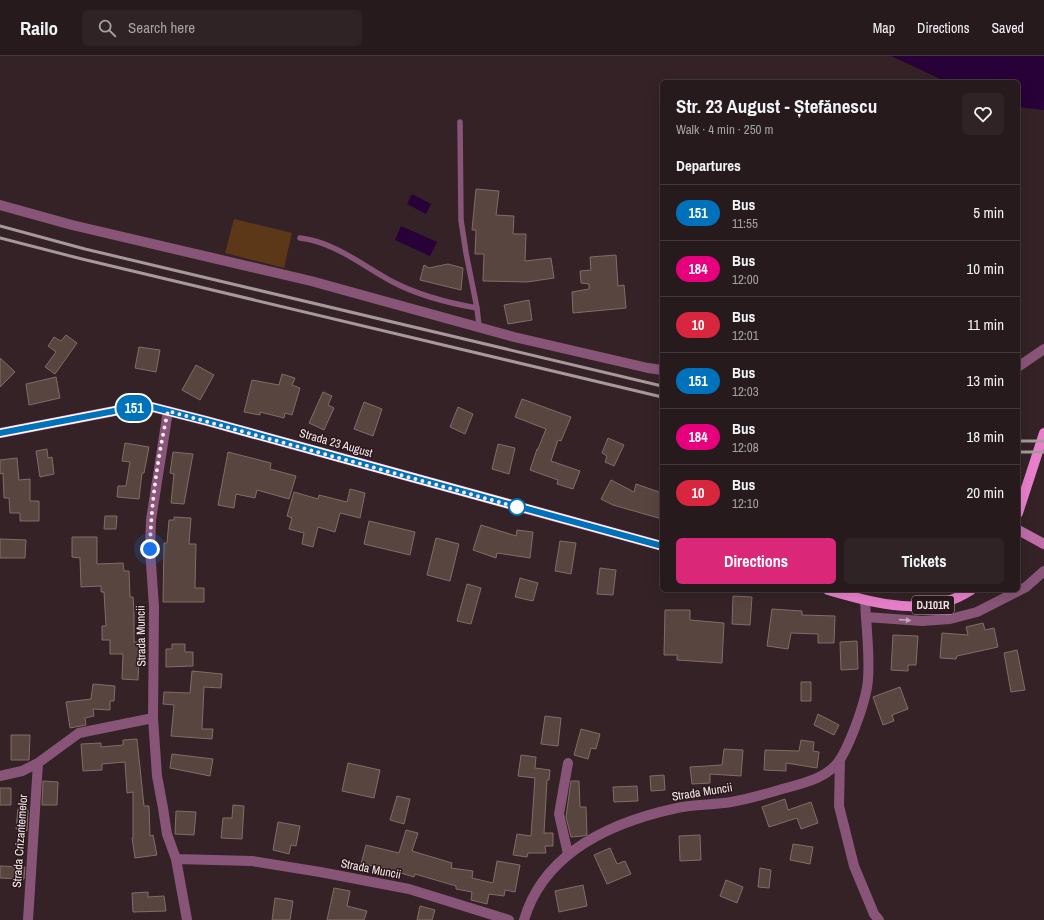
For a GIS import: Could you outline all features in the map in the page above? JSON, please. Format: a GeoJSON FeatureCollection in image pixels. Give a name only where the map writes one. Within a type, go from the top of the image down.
{"type":"FeatureCollection","features":[{"type":"Feature","properties":{"kind":"main road","name":"Strada 23 August"},"geometry":{"type":"LineString","coordinates":[[0,433],[130,408],[152,407],[660,545]]}},
{"type":"Feature","properties":{"kind":"main road"},"geometry":{"type":"LineString","coordinates":[[1020,507],[1044,433]]}},
{"type":"Feature","properties":{"kind":"main road","name":"DJ101R"},"geometry":{"type":"LineString","coordinates":[[835,592],[865,600],[910,606],[927,606],[955,598],[967,592]]}},
{"type":"Feature","properties":{"kind":"street"},"geometry":{"type":"LineString","coordinates":[[0,205],[72,225],[311,282],[479,326],[660,370]]}},
{"type":"Feature","properties":{"kind":"street"},"geometry":{"type":"LineString","coordinates":[[1020,366],[1044,348]]}},
{"type":"Feature","properties":{"kind":"street","name":"Strada Muncii"},"geometry":{"type":"LineString","coordinates":[[168,411],[151,520],[150,549],[154,614],[153,718],[162,808],[167,834],[176,859],[187,920]]}},
{"type":"Feature","properties":{"kind":"street"},"geometry":{"type":"LineString","coordinates":[[1020,531],[1044,544]]}},
{"type":"Feature","properties":{"kind":"street"},"geometry":{"type":"LineString","coordinates":[[1020,590],[1026,587],[1044,571]]}},
{"type":"Feature","properties":{"kind":"street"},"geometry":{"type":"LineString","coordinates":[[866,617],[922,621],[950,619],[977,612],[1016,592]]}},
{"type":"Feature","properties":{"kind":"street","name":"Strada Muncii"},"geometry":{"type":"LineString","coordinates":[[865,600],[868,678],[866,696],[840,759],[840,806],[854,866],[874,914],[879,920]]}},
{"type":"Feature","properties":{"kind":"street"},"geometry":{"type":"LineString","coordinates":[[0,776],[22,771],[38,763],[79,733],[153,718]]}},
{"type":"Feature","properties":{"kind":"street","name":"Strada Muncii"},"geometry":{"type":"LineString","coordinates":[[524,920],[529,902],[542,881],[568,854],[589,839],[627,823],[677,808],[731,802],[810,781],[824,774],[840,759]]}},
{"type":"Feature","properties":{"kind":"street","name":"Strada Crizantemelor"},"geometry":{"type":"LineString","coordinates":[[28,920],[38,763]]}},
{"type":"Feature","properties":{"kind":"street"},"geometry":{"type":"LineString","coordinates":[[568,763],[559,814],[568,854]]}},
{"type":"Feature","properties":{"kind":"street","name":"Strada Muncii"},"geometry":{"type":"LineString","coordinates":[[176,859],[252,861],[320,872],[409,889],[509,920]]}},
{"type":"Feature","properties":{"kind":"lane"},"geometry":{"type":"LineString","coordinates":[[460,122],[461,220],[466,253],[478,308],[479,326]]}},
{"type":"Feature","properties":{"kind":"lane"},"geometry":{"type":"LineString","coordinates":[[300,238],[315,239],[332,246],[394,282],[422,295],[478,308]]}},
{"type":"Feature","properties":{"kind":"shaded area"},"geometry":{"type":"Polygon","coordinates":[[[891,56],[1044,56],[1044,110],[1020,107],[1020,80],[943,80],[891,56]]]}},
{"type":"Feature","properties":{"kind":"shaded area"},"geometry":{"type":"Polygon","coordinates":[[[412,194],[431,204],[426,214],[407,204],[412,194]]]}},
{"type":"Feature","properties":{"kind":"shaded area"},"geometry":{"type":"Polygon","coordinates":[[[234,219],[292,233],[284,268],[225,253],[234,219]]]}},
{"type":"Feature","properties":{"kind":"shaded area"},"geometry":{"type":"Polygon","coordinates":[[[401,226],[437,242],[430,256],[395,240],[401,226]]]}},
{"type":"Feature","properties":{"kind":"building"},"geometry":{"type":"Polygon","coordinates":[[[476,189],[499,191],[496,215],[514,216],[513,234],[526,234],[525,261],[551,258],[554,278],[527,282],[483,281],[484,254],[475,254],[476,230],[472,230],[476,189]]]}},
{"type":"Feature","properties":{"kind":"building"},"geometry":{"type":"Polygon","coordinates":[[[616,255],[618,286],[624,285],[626,308],[573,313],[572,292],[589,289],[589,284],[581,283],[580,271],[591,270],[590,257],[616,255]]]}},
{"type":"Feature","properties":{"kind":"building"},"geometry":{"type":"Polygon","coordinates":[[[448,264],[463,268],[461,290],[420,280],[424,265],[429,268],[448,264]]]}},
{"type":"Feature","properties":{"kind":"building"},"geometry":{"type":"Polygon","coordinates":[[[529,300],[532,320],[508,324],[504,305],[529,300]]]}},
{"type":"Feature","properties":{"kind":"building"},"geometry":{"type":"Polygon","coordinates":[[[66,335],[77,343],[55,374],[45,367],[56,352],[48,346],[54,337],[61,341],[66,335]]]}},
{"type":"Feature","properties":{"kind":"building"},"geometry":{"type":"Polygon","coordinates":[[[139,347],[160,350],[156,372],[135,368],[139,347]]]}},
{"type":"Feature","properties":{"kind":"building"},"geometry":{"type":"Polygon","coordinates":[[[0,358],[15,372],[0,387],[0,358]]]}},
{"type":"Feature","properties":{"kind":"building"},"geometry":{"type":"Polygon","coordinates":[[[196,365],[214,375],[200,400],[182,390],[196,365]]]}},
{"type":"Feature","properties":{"kind":"building"},"geometry":{"type":"Polygon","coordinates":[[[282,374],[295,378],[292,385],[300,388],[292,415],[285,413],[284,418],[260,412],[260,415],[244,412],[252,380],[279,385],[282,374]]]}},
{"type":"Feature","properties":{"kind":"building"},"geometry":{"type":"Polygon","coordinates":[[[56,377],[60,398],[29,405],[26,384],[56,377]]]}},
{"type":"Feature","properties":{"kind":"building"},"geometry":{"type":"Polygon","coordinates":[[[323,392],[332,396],[328,405],[334,408],[324,430],[309,423],[323,392]]]}},
{"type":"Feature","properties":{"kind":"building"},"geometry":{"type":"Polygon","coordinates":[[[522,399],[571,417],[561,441],[558,440],[551,461],[580,471],[573,489],[557,484],[558,480],[530,470],[546,429],[515,417],[522,399]]]}},
{"type":"Feature","properties":{"kind":"building"},"geometry":{"type":"Polygon","coordinates":[[[364,402],[382,409],[373,436],[354,429],[364,402]]]}},
{"type":"Feature","properties":{"kind":"building"},"geometry":{"type":"Polygon","coordinates":[[[458,407],[473,414],[465,434],[450,427],[458,407]]]}},
{"type":"Feature","properties":{"kind":"building"},"geometry":{"type":"Polygon","coordinates":[[[608,438],[624,445],[614,466],[605,462],[607,456],[602,453],[608,438]]]}},
{"type":"Feature","properties":{"kind":"building"},"geometry":{"type":"Polygon","coordinates":[[[125,443],[149,447],[144,473],[142,473],[139,499],[117,497],[118,486],[126,486],[130,462],[122,461],[125,443]]]}},
{"type":"Feature","properties":{"kind":"building"},"geometry":{"type":"Polygon","coordinates":[[[498,444],[515,448],[509,474],[492,469],[498,444]]]}},
{"type":"Feature","properties":{"kind":"building"},"geometry":{"type":"Polygon","coordinates":[[[47,449],[48,458],[52,457],[54,474],[40,477],[36,451],[47,449]]]}},
{"type":"Feature","properties":{"kind":"building"},"geometry":{"type":"Polygon","coordinates":[[[173,452],[193,454],[184,504],[171,503],[174,474],[170,473],[173,452]]]}},
{"type":"Feature","properties":{"kind":"building"},"geometry":{"type":"Polygon","coordinates":[[[228,452],[271,463],[270,469],[296,476],[289,499],[257,490],[255,498],[236,494],[234,508],[218,505],[228,452]]]}},
{"type":"Feature","properties":{"kind":"building"},"geometry":{"type":"Polygon","coordinates":[[[17,458],[19,480],[30,479],[30,501],[39,501],[39,521],[20,521],[20,513],[10,513],[9,498],[4,498],[3,473],[0,474],[0,460],[17,458]]]}},
{"type":"Feature","properties":{"kind":"building"},"geometry":{"type":"Polygon","coordinates":[[[611,480],[634,492],[636,484],[660,492],[660,518],[613,505],[601,499],[611,480]]]}},
{"type":"Feature","properties":{"kind":"building"},"geometry":{"type":"Polygon","coordinates":[[[350,489],[365,493],[360,518],[340,513],[335,532],[318,527],[313,547],[302,544],[304,533],[289,529],[292,518],[287,516],[294,492],[318,499],[319,495],[347,502],[350,489]]]}},
{"type":"Feature","properties":{"kind":"building"},"geometry":{"type":"Polygon","coordinates":[[[105,516],[117,516],[116,529],[104,529],[105,516]]]}},
{"type":"Feature","properties":{"kind":"building"},"geometry":{"type":"Polygon","coordinates":[[[174,517],[191,518],[189,544],[196,544],[195,588],[204,588],[204,602],[163,602],[164,543],[167,543],[169,520],[174,520],[174,517]]]}},
{"type":"Feature","properties":{"kind":"building"},"geometry":{"type":"Polygon","coordinates":[[[369,521],[415,532],[410,555],[364,544],[369,521]]]}},
{"type":"Feature","properties":{"kind":"building"},"geometry":{"type":"Polygon","coordinates":[[[481,525],[516,536],[517,530],[533,532],[530,558],[497,553],[496,558],[473,550],[481,525]]]}},
{"type":"Feature","properties":{"kind":"building"},"geometry":{"type":"Polygon","coordinates":[[[72,537],[97,537],[97,564],[123,563],[124,571],[129,571],[130,597],[133,597],[134,611],[134,642],[142,642],[142,659],[139,659],[138,680],[122,679],[123,654],[110,654],[110,640],[102,640],[102,626],[106,626],[104,592],[101,592],[101,586],[81,587],[80,558],[72,557],[72,537]]]}},
{"type":"Feature","properties":{"kind":"building"},"geometry":{"type":"Polygon","coordinates":[[[436,538],[459,544],[450,581],[427,575],[436,538]]]}},
{"type":"Feature","properties":{"kind":"building"},"geometry":{"type":"Polygon","coordinates":[[[0,539],[26,540],[25,558],[0,558],[0,539]]]}},
{"type":"Feature","properties":{"kind":"building"},"geometry":{"type":"Polygon","coordinates":[[[560,541],[576,543],[571,574],[555,571],[560,541]]]}},
{"type":"Feature","properties":{"kind":"building"},"geometry":{"type":"Polygon","coordinates":[[[600,568],[616,570],[613,595],[597,594],[600,568]]]}},
{"type":"Feature","properties":{"kind":"building"},"geometry":{"type":"Polygon","coordinates":[[[520,578],[538,583],[533,601],[515,597],[520,578]]]}},
{"type":"Feature","properties":{"kind":"building"},"geometry":{"type":"Polygon","coordinates":[[[467,584],[481,588],[471,624],[457,621],[467,584]]]}},
{"type":"Feature","properties":{"kind":"building"},"geometry":{"type":"Polygon","coordinates":[[[733,596],[752,597],[750,625],[732,624],[733,596]]]}},
{"type":"Feature","properties":{"kind":"building"},"geometry":{"type":"Polygon","coordinates":[[[772,609],[802,611],[802,615],[835,616],[834,643],[818,643],[818,634],[791,633],[788,649],[767,646],[772,609]]]}},
{"type":"Feature","properties":{"kind":"building"},"geometry":{"type":"Polygon","coordinates":[[[665,610],[690,610],[690,620],[724,623],[722,663],[677,660],[677,655],[664,655],[665,610]]]}},
{"type":"Feature","properties":{"kind":"building"},"geometry":{"type":"Polygon","coordinates":[[[983,623],[985,630],[994,628],[998,647],[957,656],[956,659],[940,658],[942,633],[968,635],[966,627],[983,623]]]}},
{"type":"Feature","properties":{"kind":"building"},"geometry":{"type":"Polygon","coordinates":[[[893,635],[918,636],[916,665],[908,665],[908,671],[891,670],[893,635]]]}},
{"type":"Feature","properties":{"kind":"building"},"geometry":{"type":"Polygon","coordinates":[[[857,641],[858,669],[841,670],[840,642],[857,641]]]}},
{"type":"Feature","properties":{"kind":"building"},"geometry":{"type":"Polygon","coordinates":[[[172,644],[185,644],[185,652],[193,652],[193,666],[166,667],[166,649],[172,649],[172,644]]]}},
{"type":"Feature","properties":{"kind":"building"},"geometry":{"type":"Polygon","coordinates":[[[1017,650],[1025,690],[1011,692],[1004,653],[1017,650]]]}},
{"type":"Feature","properties":{"kind":"building"},"geometry":{"type":"Polygon","coordinates":[[[192,671],[222,674],[221,688],[204,687],[202,729],[213,729],[212,739],[171,736],[174,705],[163,704],[164,692],[190,693],[192,671]]]}},
{"type":"Feature","properties":{"kind":"building"},"geometry":{"type":"Polygon","coordinates":[[[801,682],[811,682],[811,701],[801,701],[801,682]]]}},
{"type":"Feature","properties":{"kind":"building"},"geometry":{"type":"Polygon","coordinates":[[[93,684],[115,686],[114,701],[110,701],[110,710],[93,709],[94,716],[85,718],[86,725],[70,728],[66,702],[91,699],[93,684]]]}},
{"type":"Feature","properties":{"kind":"building"},"geometry":{"type":"Polygon","coordinates":[[[900,687],[908,709],[892,715],[894,721],[883,725],[873,697],[900,687]]]}},
{"type":"Feature","properties":{"kind":"building"},"geometry":{"type":"Polygon","coordinates":[[[818,714],[839,725],[834,735],[814,725],[818,714]]]}},
{"type":"Feature","properties":{"kind":"building"},"geometry":{"type":"Polygon","coordinates":[[[545,716],[561,718],[558,746],[541,744],[545,716]]]}},
{"type":"Feature","properties":{"kind":"building"},"geometry":{"type":"Polygon","coordinates":[[[581,729],[600,734],[596,749],[591,748],[588,759],[574,755],[581,729]]]}},
{"type":"Feature","properties":{"kind":"building"},"geometry":{"type":"Polygon","coordinates":[[[11,735],[30,735],[29,760],[11,760],[11,735]]]}},
{"type":"Feature","properties":{"kind":"building"},"geometry":{"type":"Polygon","coordinates":[[[137,739],[144,806],[149,806],[150,836],[153,835],[157,855],[135,858],[132,838],[133,792],[127,793],[125,762],[102,764],[102,770],[83,771],[81,744],[101,743],[101,747],[123,745],[123,740],[137,739]]]}},
{"type":"Feature","properties":{"kind":"building"},"geometry":{"type":"Polygon","coordinates":[[[801,740],[814,742],[813,751],[819,752],[817,768],[786,763],[786,771],[764,770],[765,750],[799,751],[801,740]]]}},
{"type":"Feature","properties":{"kind":"building"},"geometry":{"type":"Polygon","coordinates":[[[724,749],[743,750],[741,776],[710,774],[710,783],[692,784],[690,767],[722,765],[724,749]]]}},
{"type":"Feature","properties":{"kind":"building"},"geometry":{"type":"Polygon","coordinates":[[[172,754],[213,759],[210,776],[170,768],[172,754]]]}},
{"type":"Feature","properties":{"kind":"building"},"geometry":{"type":"Polygon","coordinates":[[[521,755],[536,757],[535,768],[550,770],[549,780],[547,780],[544,833],[553,833],[553,846],[545,846],[546,853],[528,853],[527,857],[513,855],[517,834],[531,836],[535,778],[518,776],[521,755]]]}},
{"type":"Feature","properties":{"kind":"building"},"geometry":{"type":"Polygon","coordinates":[[[348,763],[380,770],[374,798],[342,791],[348,763]]]}},
{"type":"Feature","properties":{"kind":"building"},"geometry":{"type":"Polygon","coordinates":[[[664,775],[665,790],[651,791],[650,776],[664,775]]]}},
{"type":"Feature","properties":{"kind":"building"},"geometry":{"type":"Polygon","coordinates":[[[43,781],[58,782],[57,805],[42,805],[43,781]]]}},
{"type":"Feature","properties":{"kind":"building"},"geometry":{"type":"Polygon","coordinates":[[[571,781],[579,781],[580,807],[586,807],[587,835],[571,837],[566,817],[571,781]]]}},
{"type":"Feature","properties":{"kind":"building"},"geometry":{"type":"Polygon","coordinates":[[[637,786],[638,801],[614,802],[613,787],[637,786]]]}},
{"type":"Feature","properties":{"kind":"building"},"geometry":{"type":"Polygon","coordinates":[[[0,788],[11,788],[11,805],[0,805],[0,788]]]}},
{"type":"Feature","properties":{"kind":"building"},"geometry":{"type":"Polygon","coordinates":[[[397,796],[410,799],[404,824],[390,820],[397,796]]]}},
{"type":"Feature","properties":{"kind":"building"},"geometry":{"type":"Polygon","coordinates":[[[785,799],[788,810],[811,802],[818,823],[801,829],[797,818],[769,827],[762,807],[785,799]]]}},
{"type":"Feature","properties":{"kind":"building"},"geometry":{"type":"Polygon","coordinates":[[[233,805],[244,806],[242,839],[221,838],[223,818],[232,818],[233,805]]]}},
{"type":"Feature","properties":{"kind":"building"},"geometry":{"type":"Polygon","coordinates":[[[18,809],[28,810],[27,831],[16,829],[18,809]]]}},
{"type":"Feature","properties":{"kind":"building"},"geometry":{"type":"Polygon","coordinates":[[[176,811],[196,812],[194,835],[175,834],[176,811]]]}},
{"type":"Feature","properties":{"kind":"building"},"geometry":{"type":"Polygon","coordinates":[[[278,822],[300,826],[296,846],[291,845],[289,854],[273,850],[278,822]]]}},
{"type":"Feature","properties":{"kind":"building"},"geometry":{"type":"Polygon","coordinates":[[[406,830],[418,833],[412,851],[452,863],[451,868],[473,871],[472,878],[493,883],[497,861],[520,865],[515,892],[505,890],[504,896],[489,894],[487,904],[471,900],[472,892],[456,889],[456,886],[415,874],[414,877],[381,867],[361,864],[366,845],[399,853],[406,830]]]}},
{"type":"Feature","properties":{"kind":"building"},"geometry":{"type":"Polygon","coordinates":[[[700,835],[701,860],[680,861],[679,836],[700,835]]]}},
{"type":"Feature","properties":{"kind":"building"},"geometry":{"type":"Polygon","coordinates":[[[793,844],[813,847],[810,864],[790,860],[793,844]]]}},
{"type":"Feature","properties":{"kind":"building"},"geometry":{"type":"Polygon","coordinates":[[[610,848],[617,864],[625,861],[631,874],[607,884],[594,855],[610,848]]]}},
{"type":"Feature","properties":{"kind":"building"},"geometry":{"type":"Polygon","coordinates":[[[0,866],[25,867],[24,879],[0,878],[0,866]]]}},
{"type":"Feature","properties":{"kind":"building"},"geometry":{"type":"Polygon","coordinates":[[[760,868],[771,870],[769,888],[758,887],[760,868]]]}},
{"type":"Feature","properties":{"kind":"building"},"geometry":{"type":"Polygon","coordinates":[[[726,880],[743,887],[737,903],[720,896],[726,880]]]}},
{"type":"Feature","properties":{"kind":"building"},"geometry":{"type":"Polygon","coordinates":[[[583,885],[587,906],[559,912],[555,891],[583,885]]]}},
{"type":"Feature","properties":{"kind":"building"},"geometry":{"type":"Polygon","coordinates":[[[334,888],[350,891],[347,906],[367,911],[364,920],[327,920],[334,888]]]}},
{"type":"Feature","properties":{"kind":"building"},"geometry":{"type":"Polygon","coordinates":[[[148,892],[148,897],[164,896],[166,911],[133,912],[132,893],[148,892]]]}},
{"type":"Feature","properties":{"kind":"building"},"geometry":{"type":"Polygon","coordinates":[[[275,898],[293,901],[290,920],[272,920],[275,898]]]}},
{"type":"Feature","properties":{"kind":"building"},"geometry":{"type":"Polygon","coordinates":[[[420,906],[435,910],[432,920],[417,920],[420,906]]]}},
{"type":"Feature","properties":{"kind":"railway"},"geometry":{"type":"LineString","coordinates":[[0,226],[85,249],[660,386]]}},
{"type":"Feature","properties":{"kind":"railway"},"geometry":{"type":"LineString","coordinates":[[0,238],[82,259],[660,397]]}},
{"type":"Feature","properties":{"kind":"railway"},"geometry":{"type":"LineString","coordinates":[[1020,441],[1044,441]]}},
{"type":"Feature","properties":{"kind":"railway"},"geometry":{"type":"LineString","coordinates":[[1020,452],[1044,452]]}},
{"type":"Feature","properties":{"kind":"bus line","name":"151"},"geometry":{"type":"LineString","coordinates":[[0,433],[130,408],[152,407],[660,545]]}},
{"type":"Feature","properties":{"kind":"route"},"geometry":{"type":"LineString","coordinates":[[150,549],[155,483],[163,431],[168,411],[517,507]]}}]}
